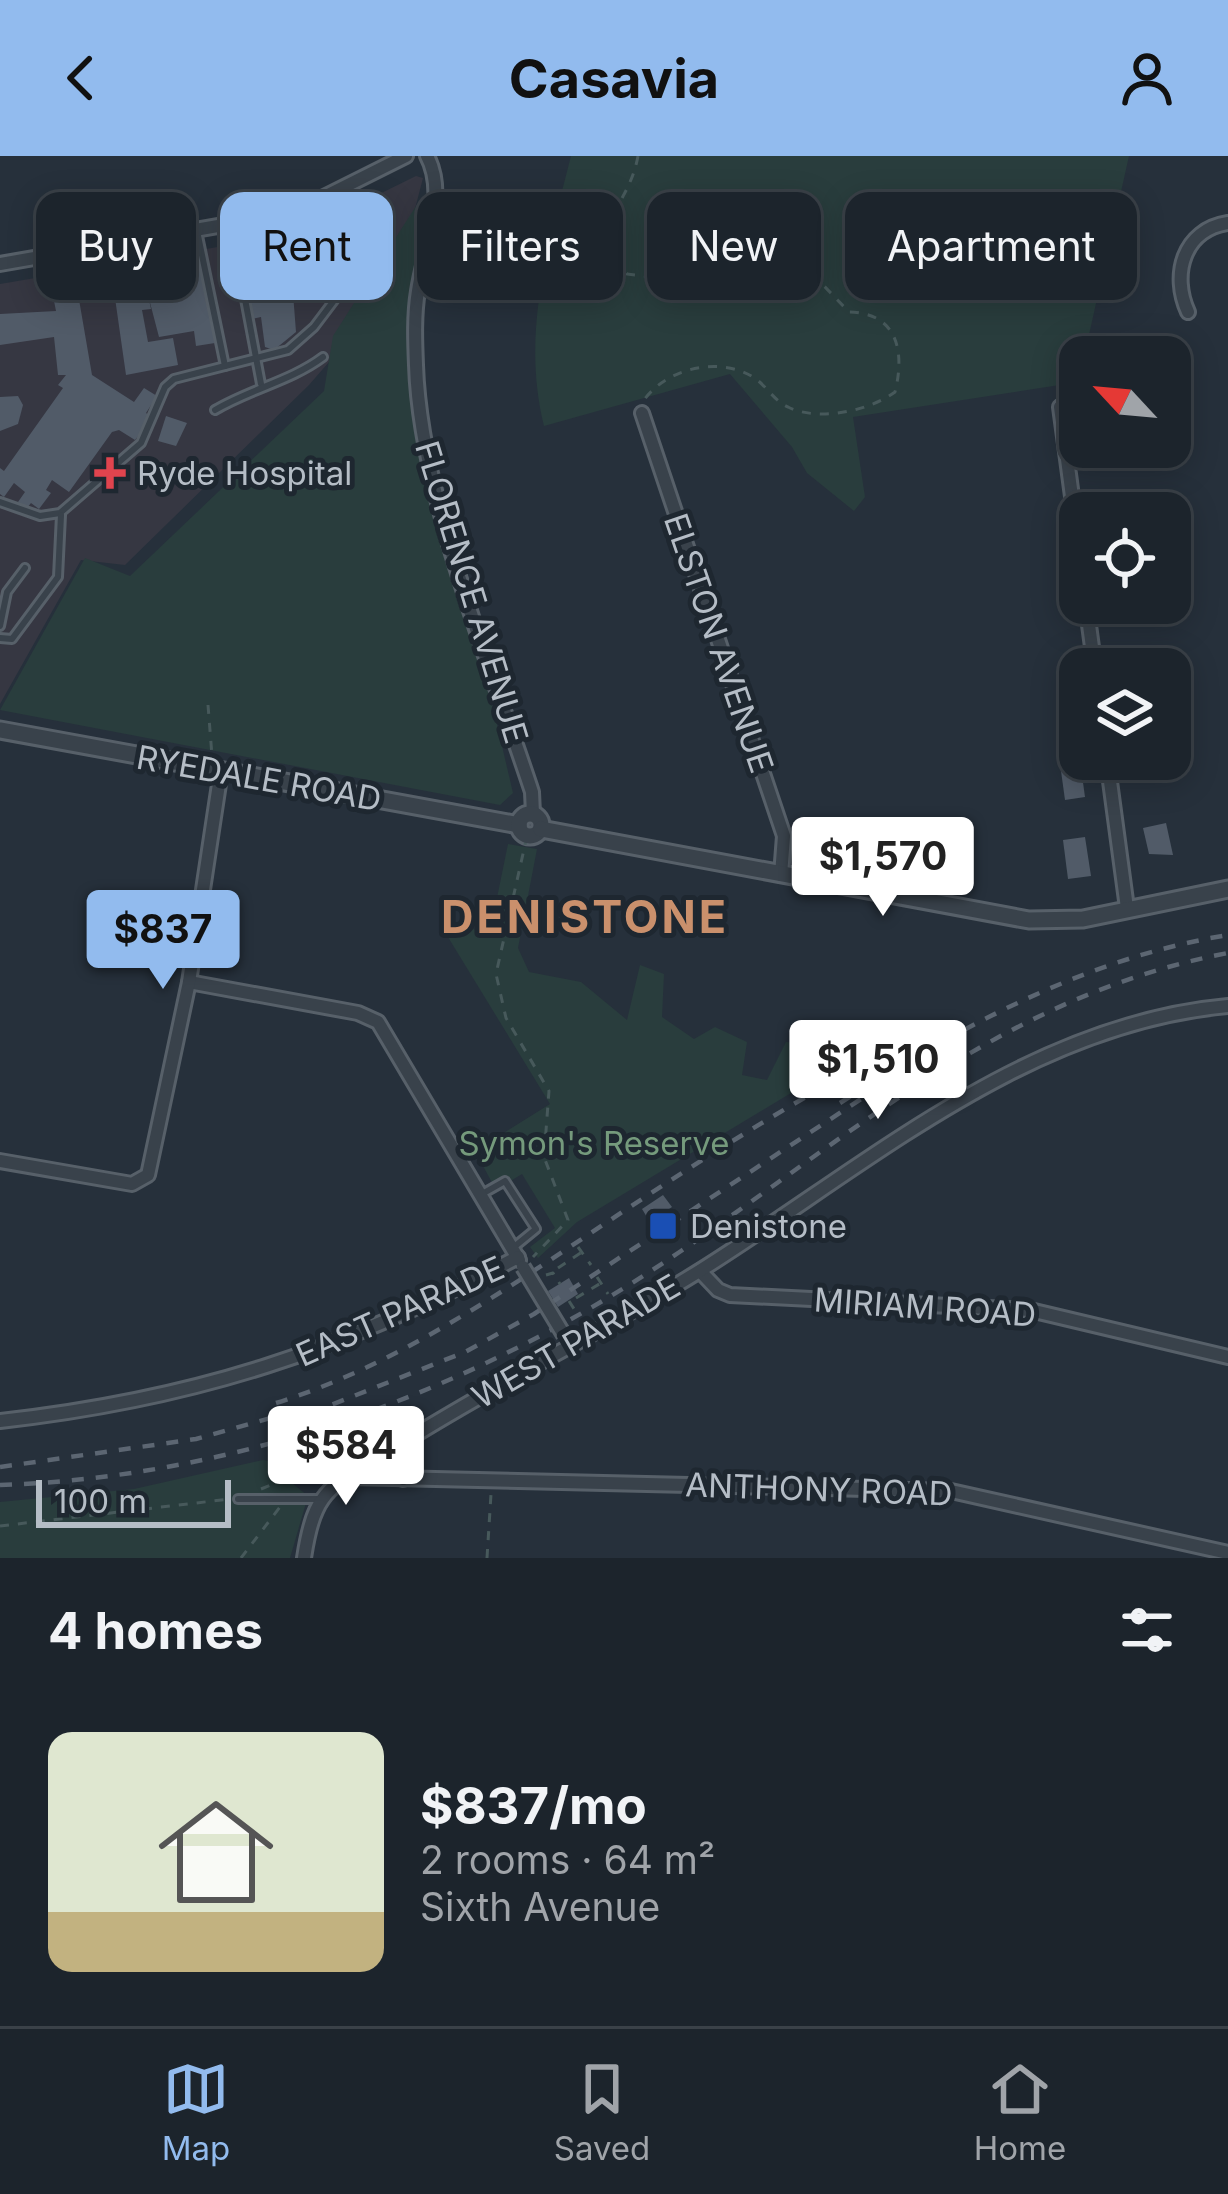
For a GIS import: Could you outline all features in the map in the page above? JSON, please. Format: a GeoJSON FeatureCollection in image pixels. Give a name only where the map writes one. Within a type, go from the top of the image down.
{"type":"FeatureCollection","features":[{"type":"Feature","properties":{"kind":"street"},"geometry":{"type":"LineString","coordinates":[[334,192],[406,156]]}},
{"type":"Feature","properties":{"kind":"street","name":"FLORENCE AVENUE"},"geometry":{"type":"LineString","coordinates":[[427,156],[437,188],[417,296],[416,367],[423,434],[466,592],[532,792],[530,826]]}},
{"type":"Feature","properties":{"kind":"street"},"geometry":{"type":"LineString","coordinates":[[1188,312],[1180,294],[1179,266],[1194,239],[1228,223]]}},
{"type":"Feature","properties":{"kind":"street"},"geometry":{"type":"LineString","coordinates":[[0,264],[220,227]]}},
{"type":"Feature","properties":{"kind":"street","name":"ELSTON AVENUE"},"geometry":{"type":"LineString","coordinates":[[642,413],[784,836],[781,874]]}},
{"type":"Feature","properties":{"kind":"street","name":"RYEDALE ROAD"},"geometry":{"type":"LineString","coordinates":[[0,730],[1029,920],[1083,919],[1228,890]]}},
{"type":"Feature","properties":{"kind":"street"},"geometry":{"type":"LineString","coordinates":[[0,1161],[132,1184],[148,1174],[189,982],[217,771]]}},
{"type":"Feature","properties":{"kind":"street"},"geometry":{"type":"LineString","coordinates":[[1110,780],[1127,908]]}},
{"type":"Feature","properties":{"kind":"street"},"geometry":{"type":"LineString","coordinates":[[189,982],[358,1012],[378,1022],[524,1256],[567,1340]]}},
{"type":"Feature","properties":{"kind":"street","name":"WEST PARADE"},"geometry":{"type":"LineString","coordinates":[[403,1478],[407,1440],[567,1340],[700,1271],[891,1142],[1028,1065],[1120,1030],[1193,1009],[1228,1006]]}},
{"type":"Feature","properties":{"kind":"street","name":"EAST PARADE"},"geometry":{"type":"LineString","coordinates":[[0,1421],[105,1409],[285,1363],[406,1315],[524,1256]]}},
{"type":"Feature","properties":{"kind":"street","name":"MIRIAM ROAD"},"geometry":{"type":"LineString","coordinates":[[700,1271],[718,1291],[730,1295],[1030,1310],[1228,1357]]}},
{"type":"Feature","properties":{"kind":"street"},"geometry":{"type":"LineString","coordinates":[[304,1558],[310,1522],[323,1498],[350,1478]]}},
{"type":"Feature","properties":{"kind":"street","name":"ANTHONY ROAD"},"geometry":{"type":"LineString","coordinates":[[350,1478],[951,1490],[1228,1553]]}},
{"type":"Feature","properties":{"kind":"lane"},"geometry":{"type":"LineString","coordinates":[[197,230],[225,366]]}},
{"type":"Feature","properties":{"kind":"lane"},"geometry":{"type":"LineString","coordinates":[[245,300],[261,384]]}},
{"type":"Feature","properties":{"kind":"lane"},"geometry":{"type":"LineString","coordinates":[[0,502],[40,516],[61,513],[141,443],[165,387],[174,379],[288,350],[335,300]]}},
{"type":"Feature","properties":{"kind":"lane"},"geometry":{"type":"LineString","coordinates":[[215,410],[261,384],[302,373],[322,357]]}},
{"type":"Feature","properties":{"kind":"lane"},"geometry":{"type":"LineString","coordinates":[[0,638],[12,639],[58,577],[61,513]]}},
{"type":"Feature","properties":{"kind":"lane"},"geometry":{"type":"LineString","coordinates":[[0,626],[7,592],[25,568]]}},
{"type":"Feature","properties":{"kind":"lane"},"geometry":{"type":"LineString","coordinates":[[482,1194],[506,1182],[536,1229],[524,1256]]}},
{"type":"Feature","properties":{"kind":"lane"},"geometry":{"type":"LineString","coordinates":[[350,1478],[354,1456]]}},
{"type":"Feature","properties":{"kind":"lane"},"geometry":{"type":"LineString","coordinates":[[238,1499],[323,1498]]}},
{"type":"Feature","properties":{"kind":"path"},"geometry":{"type":"LineString","coordinates":[[638,156],[609,221],[610,248],[627,274],[661,278],[697,246],[729,232],[800,250],[804,265],[849,312],[874,314],[886,322],[897,340],[901,368],[895,392],[875,406],[832,413],[791,409],[739,370],[699,369],[658,383],[643,401],[642,413]]}},
{"type":"Feature","properties":{"kind":"path"},"geometry":{"type":"LineString","coordinates":[[208,705],[217,771]]}},
{"type":"Feature","properties":{"kind":"path"},"geometry":{"type":"LineString","coordinates":[[524,1256],[568,1220],[544,1157],[549,1091],[506,1018],[496,974],[530,826]]}},
{"type":"Feature","properties":{"kind":"path"},"geometry":{"type":"LineString","coordinates":[[558,1268],[580,1249],[591,1265]]}},
{"type":"Feature","properties":{"kind":"path"},"geometry":{"type":"LineString","coordinates":[[549,1267],[560,1284]]}},
{"type":"Feature","properties":{"kind":"path"},"geometry":{"type":"LineString","coordinates":[[576,1298],[599,1280],[608,1294]]}},
{"type":"Feature","properties":{"kind":"path"},"geometry":{"type":"LineString","coordinates":[[567,1301],[576,1312]]}},
{"type":"Feature","properties":{"kind":"path"},"geometry":{"type":"LineString","coordinates":[[0,1526],[106,1517],[185,1500],[238,1499],[290,1477]]}},
{"type":"Feature","properties":{"kind":"path"},"geometry":{"type":"LineString","coordinates":[[487,1558],[492,1480]]}},
{"type":"Feature","properties":{"kind":"path"},"geometry":{"type":"LineString","coordinates":[[241,1558],[285,1501]]}},
{"type":"Feature","properties":{"kind":"shaded area","name":"Ryde Hospital"},"geometry":{"type":"Polygon","coordinates":[[[416,176],[423,178],[393,288],[393,192],[383,192],[416,176]]]}},
{"type":"Feature","properties":{"kind":"shaded area","name":"Ryde Hospital"},"geometry":{"type":"Polygon","coordinates":[[[220,247],[220,300],[383,300],[309,385],[125,565],[81,560],[0,704],[0,284],[36,278],[36,300],[196,300],[196,251],[220,247]]]}},
{"type":"Feature","properties":{"kind":"green space"},"geometry":{"type":"Polygon","coordinates":[[[571,156],[1129,156],[1121,192],[845,192],[845,300],[1097,300],[1089,336],[1059,336],[1059,385],[853,417],[865,497],[854,511],[807,473],[792,447],[730,374],[544,426],[535,357],[539,300],[623,300],[623,192],[562,192],[571,156]]]}},
{"type":"Feature","properties":{"kind":"green space"},"geometry":{"type":"Polygon","coordinates":[[[416,206],[418,424],[466,592],[513,793],[500,805],[0,710],[85,558],[130,576],[324,391],[333,336],[356,300],[393,300],[393,242],[416,206]]]}},
{"type":"Feature","properties":{"kind":"green space","name":"Symon's Reserve"},"geometry":{"type":"Polygon","coordinates":[[[508,844],[537,849],[518,948],[529,972],[581,982],[627,1020],[640,965],[664,974],[662,1017],[694,1039],[715,1027],[747,1042],[742,1075],[767,1080],[786,1042],[822,1046],[854,1023],[871,1028],[878,1024],[889,1034],[577,1222],[538,1258],[530,1247],[555,1228],[522,1174],[496,1190],[475,1151],[550,1104],[440,924],[490,932],[508,844]]]}},
{"type":"Feature","properties":{"kind":"green space"},"geometry":{"type":"Polygon","coordinates":[[[263,1460],[286,1464],[292,1483],[308,1496],[290,1558],[0,1558],[0,1502],[134,1489],[263,1460]]]}},
{"type":"Feature","properties":{"kind":"building"},"geometry":{"type":"Polygon","coordinates":[[[202,262],[215,343],[196,346],[194,331],[159,337],[149,300],[196,300],[196,263],[202,262]]]}},
{"type":"Feature","properties":{"kind":"building"},"geometry":{"type":"Polygon","coordinates":[[[54,300],[79,300],[92,375],[134,402],[144,388],[157,396],[146,413],[153,418],[135,440],[119,430],[112,432],[69,492],[52,480],[46,490],[51,493],[39,509],[31,503],[27,508],[18,502],[25,492],[14,483],[4,497],[0,494],[0,468],[4,471],[63,388],[58,385],[66,375],[58,375],[54,337],[0,345],[0,314],[56,311],[54,300]]]}},
{"type":"Feature","properties":{"kind":"building"},"geometry":{"type":"Polygon","coordinates":[[[115,300],[149,300],[151,309],[142,310],[148,342],[173,338],[178,365],[126,375],[115,300]]]}},
{"type":"Feature","properties":{"kind":"building"},"geometry":{"type":"Polygon","coordinates":[[[249,300],[294,300],[296,332],[274,350],[265,347],[261,317],[252,319],[249,300]]]}},
{"type":"Feature","properties":{"kind":"building"},"geometry":{"type":"Polygon","coordinates":[[[18,396],[23,405],[18,424],[0,431],[0,397],[18,396]]]}},
{"type":"Feature","properties":{"kind":"building"},"geometry":{"type":"Polygon","coordinates":[[[166,416],[187,423],[176,446],[158,441],[166,416]]]}},
{"type":"Feature","properties":{"kind":"building"},"geometry":{"type":"Polygon","coordinates":[[[1062,780],[1083,780],[1085,797],[1065,800],[1062,780]]]}},
{"type":"Feature","properties":{"kind":"building"},"geometry":{"type":"Polygon","coordinates":[[[1166,823],[1173,855],[1149,854],[1143,828],[1166,823]]]}},
{"type":"Feature","properties":{"kind":"building"},"geometry":{"type":"Polygon","coordinates":[[[1085,837],[1091,876],[1068,879],[1063,840],[1085,837]]]}},
{"type":"Feature","properties":{"kind":"building"},"geometry":{"type":"Polygon","coordinates":[[[663,1195],[672,1207],[650,1222],[642,1209],[663,1195]]]}},
{"type":"Feature","properties":{"kind":"building"},"geometry":{"type":"Polygon","coordinates":[[[569,1278],[578,1294],[558,1307],[548,1291],[569,1278]]]}},
{"type":"Feature","properties":{"kind":"railway"},"geometry":{"type":"LineString","coordinates":[[840,1103],[931,1048],[1074,978],[1124,960],[1228,935]]}},
{"type":"Feature","properties":{"kind":"railway"},"geometry":{"type":"LineString","coordinates":[[0,1485],[91,1478],[270,1444],[442,1383],[604,1300],[874,1114],[1005,1034],[1075,1000],[1149,973],[1228,953]]}},
{"type":"Feature","properties":{"kind":"railway"},"geometry":{"type":"LineString","coordinates":[[276,1403],[373,1364],[466,1314],[741,1136],[910,1041]]}},
{"type":"Feature","properties":{"kind":"railway"},"geometry":{"type":"LineString","coordinates":[[288,1422],[465,1352],[534,1314],[861,1099]]}},
{"type":"Feature","properties":{"kind":"railway"},"geometry":{"type":"LineString","coordinates":[[0,1467],[196,1439],[299,1410]]}},
{"type":"Feature","properties":{"kind":"place","name":"Ryde Hospital"},"geometry":{"type":"Point","coordinates":[110,473]}},
{"type":"Feature","properties":{"kind":"place","name":"Denistone"},"geometry":{"type":"Point","coordinates":[663,1226]}},
{"type":"Feature","properties":{"kind":"district","name":"DENISTONE"},"geometry":{"type":"Point","coordinates":[585,917]}}]}
